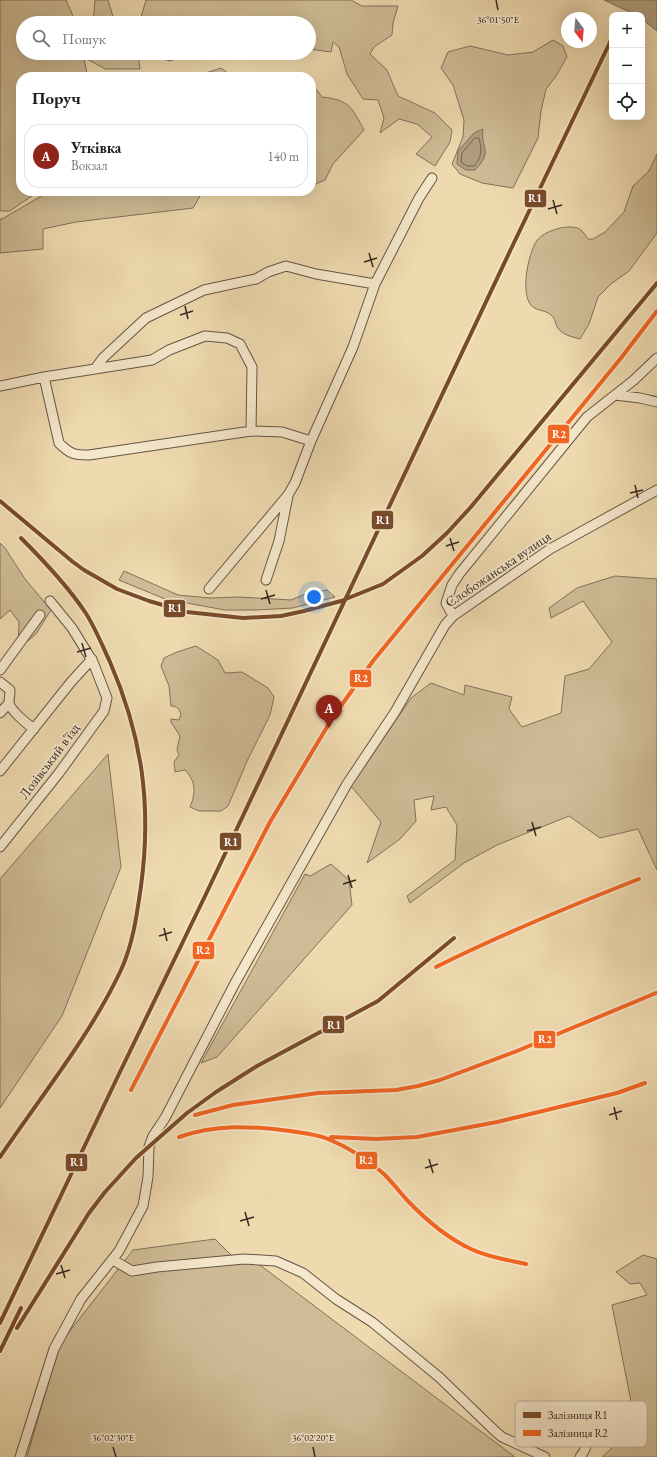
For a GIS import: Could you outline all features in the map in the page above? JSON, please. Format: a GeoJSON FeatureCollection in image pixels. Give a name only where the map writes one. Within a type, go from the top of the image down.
{"type":"FeatureCollection","features":[{"type":"Feature","properties":{"kind":"street"},"geometry":{"type":"LineString","coordinates":[[209,589],[288,495],[295,483],[311,441],[353,347],[376,284],[419,198],[432,178]]}},
{"type":"Feature","properties":{"kind":"street"},"geometry":{"type":"LineString","coordinates":[[95,369],[102,358],[146,318],[204,290],[256,279],[268,272],[286,266],[316,274],[376,284]]}},
{"type":"Feature","properties":{"kind":"street"},"geometry":{"type":"LineString","coordinates":[[0,386],[44,377],[152,360],[169,350],[205,336],[227,338],[240,344],[252,367],[251,431]]}},
{"type":"Feature","properties":{"kind":"street"},"geometry":{"type":"LineString","coordinates":[[453,616],[446,603],[452,585],[460,573],[587,417],[634,380],[657,358]]}},
{"type":"Feature","properties":{"kind":"street"},"geometry":{"type":"LineString","coordinates":[[44,377],[59,443],[74,455],[89,455],[251,431],[282,432],[311,441]]}},
{"type":"Feature","properties":{"kind":"street"},"geometry":{"type":"LineString","coordinates":[[615,395],[657,402]]}},
{"type":"Feature","properties":{"kind":"street","name":"Слобожанська вулиця"},"geometry":{"type":"LineString","coordinates":[[20,1457],[54,1349],[81,1299],[113,1260],[143,1206],[148,1177],[148,1153],[153,1136],[165,1118],[235,983],[347,784],[396,712],[445,625],[453,616],[550,549],[657,490]]}},
{"type":"Feature","properties":{"kind":"street"},"geometry":{"type":"LineString","coordinates":[[266,580],[279,541],[288,495]]}},
{"type":"Feature","properties":{"kind":"street"},"geometry":{"type":"LineString","coordinates":[[0,771],[71,682],[92,659],[72,628],[50,601]]}},
{"type":"Feature","properties":{"kind":"street"},"geometry":{"type":"LineString","coordinates":[[0,670],[40,615]]}},
{"type":"Feature","properties":{"kind":"street","name":"Лозівський в'їзд"},"geometry":{"type":"LineString","coordinates":[[0,847],[59,773],[104,711],[107,698],[92,659]]}},
{"type":"Feature","properties":{"kind":"street"},"geometry":{"type":"LineString","coordinates":[[0,682],[10,690],[9,703],[0,713]]}},
{"type":"Feature","properties":{"kind":"street"},"geometry":{"type":"LineString","coordinates":[[9,703],[22,720],[34,729]]}},
{"type":"Feature","properties":{"kind":"street"},"geometry":{"type":"LineString","coordinates":[[113,1260],[132,1271],[158,1266],[244,1259],[276,1261],[303,1273],[336,1299],[372,1322],[439,1377],[496,1432],[502,1437],[515,1443]]}},
{"type":"Feature","properties":{"kind":"street"},"geometry":{"type":"LineString","coordinates":[[523,1447],[544,1457]]}},
{"type":"Feature","properties":{"kind":"street"},"geometry":{"type":"LineString","coordinates":[[580,1457],[586,1447]]}},
{"type":"Feature","properties":{"kind":"shaded area"},"geometry":{"type":"Polygon","coordinates":[[[0,0],[66,0],[73,16],[16,16],[16,60],[84,60],[87,72],[16,72],[16,196],[32,196],[10,211],[0,211],[0,0]]]}},
{"type":"Feature","properties":{"kind":"shaded area"},"geometry":{"type":"Polygon","coordinates":[[[95,0],[108,0],[113,16],[93,16],[95,0]]]}},
{"type":"Feature","properties":{"kind":"shaded area"},"geometry":{"type":"Polygon","coordinates":[[[146,0],[351,0],[362,6],[398,6],[393,23],[392,35],[374,47],[370,54],[387,70],[398,96],[435,113],[452,130],[450,142],[435,166],[416,154],[432,137],[417,124],[399,119],[380,133],[384,118],[378,100],[363,99],[347,74],[339,47],[333,42],[331,52],[316,50],[316,16],[141,16],[146,0]]]}},
{"type":"Feature","properties":{"kind":"shaded area"},"geometry":{"type":"Polygon","coordinates":[[[553,40],[561,45],[561,48],[564,48],[567,57],[556,76],[546,89],[541,111],[538,138],[513,188],[482,183],[460,174],[452,164],[463,137],[464,120],[453,85],[441,68],[448,52],[470,46],[508,55],[533,52],[553,40]]]}},
{"type":"Feature","properties":{"kind":"shaded area"},"geometry":{"type":"Polygon","coordinates":[[[89,60],[139,60],[140,69],[105,69],[89,60]]]}},
{"type":"Feature","properties":{"kind":"shaded area"},"geometry":{"type":"Polygon","coordinates":[[[221,68],[226,72],[209,72],[221,68]]]}},
{"type":"Feature","properties":{"kind":"shaded area"},"geometry":{"type":"Polygon","coordinates":[[[316,89],[322,97],[338,100],[349,106],[353,110],[364,130],[333,164],[325,180],[316,184],[316,89]]]}},
{"type":"Feature","properties":{"kind":"shaded area"},"geometry":{"type":"Polygon","coordinates":[[[657,154],[657,233],[629,271],[611,284],[598,297],[589,324],[580,339],[565,334],[558,328],[555,320],[549,313],[532,307],[527,298],[526,282],[528,264],[536,242],[544,234],[564,227],[576,228],[582,231],[588,239],[593,239],[605,232],[624,212],[633,186],[649,171],[657,154]]]}},
{"type":"Feature","properties":{"kind":"shaded area"},"geometry":{"type":"Polygon","coordinates":[[[41,196],[200,196],[193,208],[76,222],[43,229],[43,249],[0,253],[0,219],[41,196]]]}},
{"type":"Feature","properties":{"kind":"shaded area"},"geometry":{"type":"Polygon","coordinates":[[[0,543],[5,548],[25,579],[51,610],[36,634],[18,649],[19,622],[10,610],[0,619],[0,543]]]}},
{"type":"Feature","properties":{"kind":"shaded area"},"geometry":{"type":"Polygon","coordinates":[[[124,571],[178,595],[210,598],[239,597],[291,600],[308,593],[327,590],[335,597],[293,608],[225,610],[165,599],[119,580],[124,571]]]}},
{"type":"Feature","properties":{"kind":"shaded area"},"geometry":{"type":"Polygon","coordinates":[[[615,576],[657,579],[657,870],[638,829],[600,838],[569,816],[497,845],[464,863],[410,903],[407,896],[455,860],[457,825],[446,807],[431,810],[434,796],[414,800],[416,821],[400,839],[367,863],[381,822],[351,786],[411,698],[431,683],[464,695],[465,685],[512,697],[509,709],[522,727],[561,713],[565,676],[589,669],[612,642],[583,601],[551,618],[549,608],[577,588],[615,576]]]}},
{"type":"Feature","properties":{"kind":"shaded area"},"geometry":{"type":"Polygon","coordinates":[[[196,646],[218,660],[225,673],[242,672],[268,688],[274,697],[270,715],[248,759],[228,806],[221,811],[199,811],[190,807],[194,792],[191,778],[185,770],[175,772],[174,762],[179,755],[177,750],[180,736],[171,722],[171,719],[179,720],[181,714],[178,708],[171,706],[169,686],[161,666],[164,658],[196,646]]]}},
{"type":"Feature","properties":{"kind":"shaded area"},"geometry":{"type":"Polygon","coordinates":[[[108,754],[121,867],[62,1016],[0,1108],[0,879],[108,754]]]}},
{"type":"Feature","properties":{"kind":"shaded area"},"geometry":{"type":"Polygon","coordinates":[[[331,864],[349,880],[352,905],[217,1057],[201,1063],[305,874],[310,876],[331,864]]]}},
{"type":"Feature","properties":{"kind":"shaded area"},"geometry":{"type":"Polygon","coordinates":[[[215,1239],[234,1258],[248,1256],[515,1457],[27,1457],[59,1345],[133,1250],[215,1239]]]}},
{"type":"Feature","properties":{"kind":"shaded area"},"geometry":{"type":"Polygon","coordinates":[[[643,1255],[657,1259],[657,1457],[602,1457],[613,1447],[647,1447],[647,1401],[631,1401],[612,1305],[647,1295],[640,1283],[630,1284],[616,1272],[643,1255]]]}},
{"type":"Feature","properties":{"kind":"water"},"geometry":{"type":"Polygon","coordinates":[[[604,0],[657,0],[657,31],[645,21],[645,12],[630,12],[604,0]]]}},
{"type":"Feature","properties":{"kind":"water"},"geometry":{"type":"Polygon","coordinates":[[[483,129],[485,150],[484,158],[475,170],[466,170],[457,164],[458,151],[474,133],[483,129]]]}},
{"type":"Feature","properties":{"kind":"rail line","name":"R1"},"geometry":{"type":"LineString","coordinates":[[0,1323],[206,894],[609,44]]}},
{"type":"Feature","properties":{"kind":"rail line","name":"R1"},"geometry":{"type":"LineString","coordinates":[[0,501],[84,570],[117,589],[149,601],[187,612],[243,618],[281,616],[341,601],[383,584],[422,556],[447,533],[470,508],[657,283]]}},
{"type":"Feature","properties":{"kind":"rail line","name":"R2"},"geometry":{"type":"LineString","coordinates":[[131,1090],[270,822],[333,717],[373,661],[621,358],[657,311]]}},
{"type":"Feature","properties":{"kind":"rail line","name":"R1"},"geometry":{"type":"LineString","coordinates":[[0,1157],[80,1042],[109,994],[121,970],[129,950],[136,918],[144,856],[145,827],[142,771],[137,744],[130,717],[110,662],[92,624],[71,592],[21,538]]}},
{"type":"Feature","properties":{"kind":"rail line","name":"R2"},"geometry":{"type":"LineString","coordinates":[[436,967],[536,921],[639,879]]}},
{"type":"Feature","properties":{"kind":"rail line","name":"R1"},"geometry":{"type":"LineString","coordinates":[[17,1328],[89,1213],[105,1192],[136,1158],[187,1113],[216,1092],[257,1066],[378,1001],[454,938]]}},
{"type":"Feature","properties":{"kind":"rail line","name":"R2"},"geometry":{"type":"LineString","coordinates":[[195,1115],[233,1105],[318,1093],[396,1090],[418,1086],[440,1080],[517,1051],[656,993]]}},
{"type":"Feature","properties":{"kind":"rail line","name":"R2"},"geometry":{"type":"LineString","coordinates":[[331,1137],[376,1139],[417,1137],[497,1122],[617,1093],[645,1083]]}},
{"type":"Feature","properties":{"kind":"rail line","name":"R2"},"geometry":{"type":"LineString","coordinates":[[179,1137],[207,1130],[234,1127],[290,1131],[323,1137],[350,1150],[378,1169],[420,1213],[453,1239],[484,1254],[526,1264]]}},
{"type":"Feature","properties":{"kind":"rail line","name":"R1"},"geometry":{"type":"LineString","coordinates":[[0,1351],[21,1308]]}},
{"type":"Feature","properties":{"kind":"place","name":"Уткiвка"},"geometry":{"type":"Point","coordinates":[329,728]}}]}
